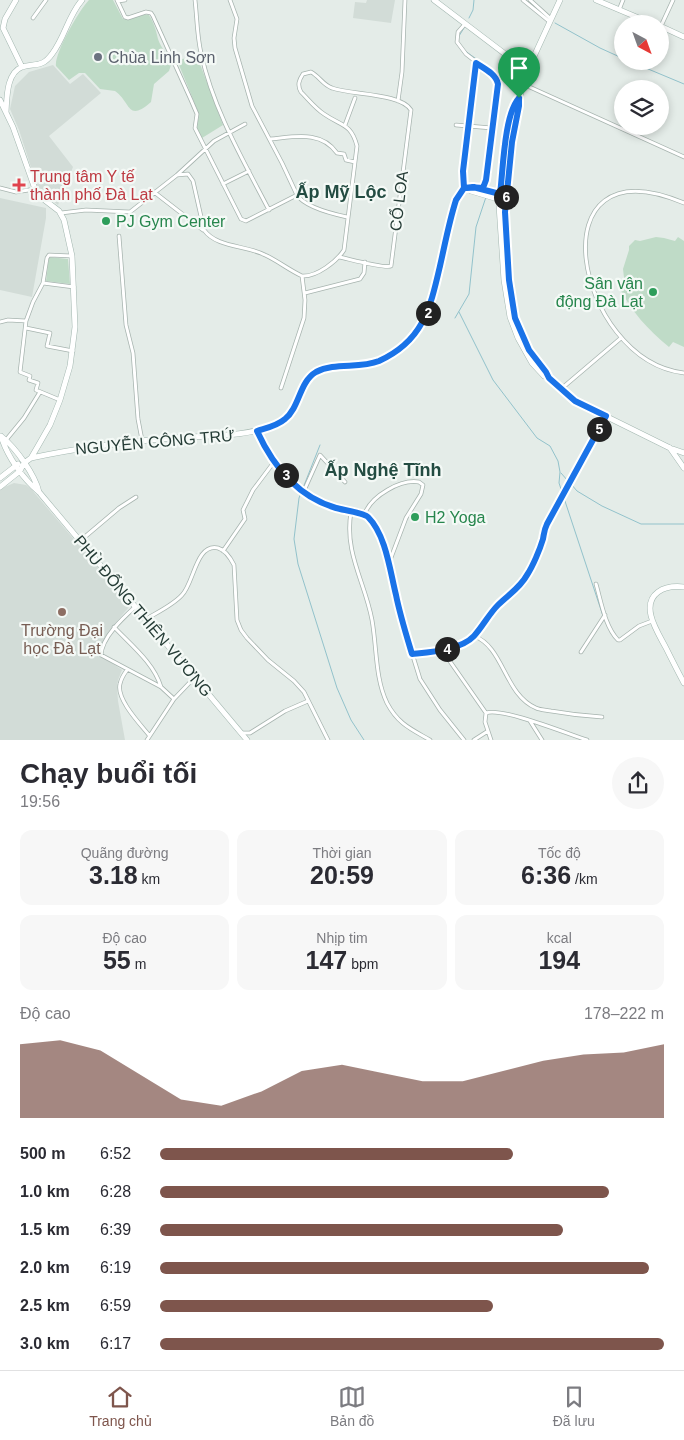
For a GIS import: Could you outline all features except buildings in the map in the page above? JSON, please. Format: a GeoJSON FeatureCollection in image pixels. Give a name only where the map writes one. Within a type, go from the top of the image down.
{"type":"FeatureCollection","features":[{"type":"Feature","properties":{"kind":"main road"},"geometry":{"type":"LineString","coordinates":[[16,0],[5,19],[3,28],[22,67]]}},
{"type":"Feature","properties":{"kind":"main road"},"geometry":{"type":"LineString","coordinates":[[6,113],[7,94],[17,70],[22,67],[37,66],[50,57],[76,7],[82,0]]}},
{"type":"Feature","properties":{"kind":"main road"},"geometry":{"type":"LineString","coordinates":[[434,0],[522,66]]}},
{"type":"Feature","properties":{"kind":"main road"},"geometry":{"type":"LineString","coordinates":[[525,74],[530,72],[530,65],[560,0]]}},
{"type":"Feature","properties":{"kind":"main road"},"geometry":{"type":"LineString","coordinates":[[596,0],[631,15]]}},
{"type":"Feature","properties":{"kind":"main road"},"geometry":{"type":"LineString","coordinates":[[669,30],[684,37]]}},
{"type":"Feature","properties":{"kind":"main road"},"geometry":{"type":"LineString","coordinates":[[522,66],[524,64],[530,65]]}},
{"type":"Feature","properties":{"kind":"main road"},"geometry":{"type":"LineString","coordinates":[[522,66],[521,71],[525,74]]}},
{"type":"Feature","properties":{"kind":"main road"},"geometry":{"type":"LineString","coordinates":[[525,74],[519,98],[503,198],[504,280],[510,317],[524,350],[532,363],[544,376],[584,406],[684,453]]}},
{"type":"Feature","properties":{"kind":"main road"},"geometry":{"type":"LineString","coordinates":[[0,100],[34,189],[61,213],[64,220],[72,256],[76,327],[73,351],[60,400],[50,424],[20,471],[0,487]]}},
{"type":"Feature","properties":{"kind":"main road"},"geometry":{"type":"LineString","coordinates":[[467,188],[473,187],[503,198]]}},
{"type":"Feature","properties":{"kind":"main road","name":"NGUYỄN CÔNG TRỨ"},"geometry":{"type":"LineString","coordinates":[[30,458],[84,448],[142,441],[257,431],[284,420],[292,410],[307,381],[316,372],[334,368],[368,365],[396,351],[415,334],[430,309],[456,200],[467,188]]}},
{"type":"Feature","properties":{"kind":"main road","name":"PHÙ ĐỔNG THIÊN VƯƠNG"},"geometry":{"type":"LineString","coordinates":[[2,437],[37,482],[39,492]]}},
{"type":"Feature","properties":{"kind":"main road","name":"PHÙ ĐỔNG THIÊN VƯƠNG"},"geometry":{"type":"LineString","coordinates":[[2,437],[4,447],[31,486],[39,492],[247,740]]}},
{"type":"Feature","properties":{"kind":"main road"},"geometry":{"type":"LineString","coordinates":[[670,448],[684,468]]}},
{"type":"Feature","properties":{"kind":"main road"},"geometry":{"type":"LineString","coordinates":[[0,478],[16,465],[24,463]]}},
{"type":"Feature","properties":{"kind":"main road"},"geometry":{"type":"LineString","coordinates":[[684,587],[666,588],[655,594],[651,599],[650,607],[653,621],[684,683]]}},
{"type":"Feature","properties":{"kind":"street"},"geometry":{"type":"LineString","coordinates":[[33,18],[46,0]]}},
{"type":"Feature","properties":{"kind":"street"},"geometry":{"type":"LineString","coordinates":[[125,0],[117,1],[125,17],[128,18],[146,12],[153,16],[174,58],[197,114],[195,128],[242,221],[246,221],[297,195]]}},
{"type":"Feature","properties":{"kind":"street"},"geometry":{"type":"LineString","coordinates":[[195,0],[201,52],[229,132],[269,210]]}},
{"type":"Feature","properties":{"kind":"street"},"geometry":{"type":"LineString","coordinates":[[230,0],[237,19],[234,43],[257,119],[270,139],[297,195],[300,200],[307,204],[337,215],[347,216]]}},
{"type":"Feature","properties":{"kind":"street"},"geometry":{"type":"LineString","coordinates":[[154,192],[204,230],[209,236],[218,241],[260,252],[302,276],[314,274],[340,257],[346,242],[347,216],[357,146],[354,136],[345,125],[325,114],[310,102],[299,88],[299,84],[302,74],[311,72],[323,83],[334,89],[398,100],[402,72],[405,0]]}},
{"type":"Feature","properties":{"kind":"street"},"geometry":{"type":"LineString","coordinates":[[523,0],[550,21]]}},
{"type":"Feature","properties":{"kind":"street"},"geometry":{"type":"LineString","coordinates":[[530,0],[550,21]]}},
{"type":"Feature","properties":{"kind":"street"},"geometry":{"type":"LineString","coordinates":[[619,10],[623,0]]}},
{"type":"Feature","properties":{"kind":"street"},"geometry":{"type":"LineString","coordinates":[[666,15],[673,0]]}},
{"type":"Feature","properties":{"kind":"street"},"geometry":{"type":"LineString","coordinates":[[465,24],[458,32],[457,42],[476,63],[493,74],[498,84],[488,167],[482,191]]}},
{"type":"Feature","properties":{"kind":"street","name":"NGUYỄN CÔNG TRỨ"},"geometry":{"type":"LineString","coordinates":[[467,188],[463,171],[476,63]]}},
{"type":"Feature","properties":{"kind":"street"},"geometry":{"type":"LineString","coordinates":[[523,83],[684,157]]}},
{"type":"Feature","properties":{"kind":"street"},"geometry":{"type":"LineString","coordinates":[[345,125],[355,98]]}},
{"type":"Feature","properties":{"kind":"street","name":"CỔ LOA"},"geometry":{"type":"LineString","coordinates":[[340,257],[388,268],[392,263],[411,112],[408,105],[398,100]]}},
{"type":"Feature","properties":{"kind":"street"},"geometry":{"type":"LineString","coordinates":[[0,112],[6,113]]}},
{"type":"Feature","properties":{"kind":"street"},"geometry":{"type":"LineString","coordinates":[[61,213],[86,210],[130,212],[177,175],[205,148],[245,124]]}},
{"type":"Feature","properties":{"kind":"street"},"geometry":{"type":"LineString","coordinates":[[456,125],[492,128]]}},
{"type":"Feature","properties":{"kind":"street"},"geometry":{"type":"LineString","coordinates":[[270,139],[317,137],[332,146],[337,153],[344,154],[346,160],[355,162]]}},
{"type":"Feature","properties":{"kind":"street"},"geometry":{"type":"LineString","coordinates":[[223,184],[249,171]]}},
{"type":"Feature","properties":{"kind":"street"},"geometry":{"type":"LineString","coordinates":[[177,175],[188,174],[193,179],[204,230]]}},
{"type":"Feature","properties":{"kind":"street"},"geometry":{"type":"LineString","coordinates":[[0,188],[16,192],[34,189]]}},
{"type":"Feature","properties":{"kind":"street"},"geometry":{"type":"LineString","coordinates":[[684,203],[669,196],[646,191],[624,192],[604,199],[590,216],[585,238],[586,262],[594,293],[604,313],[621,338],[635,352],[654,364],[672,371],[684,373]]}},
{"type":"Feature","properties":{"kind":"street"},"geometry":{"type":"LineString","coordinates":[[120,236],[126,325],[132,353],[142,441]]}},
{"type":"Feature","properties":{"kind":"street"},"geometry":{"type":"LineString","coordinates":[[60,400],[36,390],[38,383],[29,380],[30,376],[20,372],[26,321],[43,283],[47,258],[49,255],[72,256]]}},
{"type":"Feature","properties":{"kind":"street"},"geometry":{"type":"LineString","coordinates":[[305,293],[360,279],[364,273],[365,262]]}},
{"type":"Feature","properties":{"kind":"street"},"geometry":{"type":"LineString","coordinates":[[281,388],[304,318],[305,293],[302,276]]}},
{"type":"Feature","properties":{"kind":"street"},"geometry":{"type":"LineString","coordinates":[[43,283],[74,287]]}},
{"type":"Feature","properties":{"kind":"street"},"geometry":{"type":"LineString","coordinates":[[0,322],[4,320],[26,321]]}},
{"type":"Feature","properties":{"kind":"street"},"geometry":{"type":"LineString","coordinates":[[26,328],[50,333],[47,346],[73,351]]}},
{"type":"Feature","properties":{"kind":"street"},"geometry":{"type":"LineString","coordinates":[[561,389],[621,338]]}},
{"type":"Feature","properties":{"kind":"street"},"geometry":{"type":"LineString","coordinates":[[2,437],[24,418],[40,392]]}},
{"type":"Feature","properties":{"kind":"street"},"geometry":{"type":"LineString","coordinates":[[412,654],[442,650],[468,642],[494,610],[526,577],[543,539],[544,530],[606,416]]}},
{"type":"Feature","properties":{"kind":"street"},"geometry":{"type":"LineString","coordinates":[[257,431],[274,462],[303,493],[321,503],[351,512],[365,513],[370,518],[382,540],[420,679],[430,697],[464,740]]}},
{"type":"Feature","properties":{"kind":"street"},"geometry":{"type":"LineString","coordinates":[[303,493],[320,456],[345,482]]}},
{"type":"Feature","properties":{"kind":"street"},"geometry":{"type":"LineString","coordinates":[[223,551],[245,520],[243,510],[253,490],[274,462]]}},
{"type":"Feature","properties":{"kind":"street"},"geometry":{"type":"LineString","coordinates":[[365,513],[376,498],[393,488],[406,482],[419,482],[423,485],[421,494],[406,518],[388,563]]}},
{"type":"Feature","properties":{"kind":"street"},"geometry":{"type":"LineString","coordinates":[[79,541],[119,508],[136,497]]}},
{"type":"Feature","properties":{"kind":"street"},"geometry":{"type":"LineString","coordinates":[[351,512],[348,528],[351,546],[355,566],[370,612],[382,689],[387,703],[398,720],[403,725],[430,740]]}},
{"type":"Feature","properties":{"kind":"street"},"geometry":{"type":"LineString","coordinates":[[146,619],[183,595],[197,561],[204,552],[212,548],[223,551],[234,565],[238,620],[246,638],[299,687],[328,740]]}},
{"type":"Feature","properties":{"kind":"street"},"geometry":{"type":"LineString","coordinates":[[596,584],[605,615],[613,634],[618,640],[639,626],[653,621]]}},
{"type":"Feature","properties":{"kind":"street"},"geometry":{"type":"LineString","coordinates":[[135,607],[114,627],[104,644],[101,655],[161,687],[174,700]]}},
{"type":"Feature","properties":{"kind":"street"},"geometry":{"type":"LineString","coordinates":[[581,652],[605,615]]}},
{"type":"Feature","properties":{"kind":"street"},"geometry":{"type":"LineString","coordinates":[[114,627],[149,665],[158,677],[161,687]]}},
{"type":"Feature","properties":{"kind":"street"},"geometry":{"type":"LineString","coordinates":[[474,636],[483,639],[490,646],[519,697],[536,708],[602,717]]}},
{"type":"Feature","properties":{"kind":"street"},"geometry":{"type":"LineString","coordinates":[[442,650],[486,713],[485,719],[491,740]]}},
{"type":"Feature","properties":{"kind":"street"},"geometry":{"type":"LineString","coordinates":[[127,669],[119,691],[124,702],[149,736]]}},
{"type":"Feature","properties":{"kind":"street"},"geometry":{"type":"LineString","coordinates":[[147,740],[174,700],[195,677]]}},
{"type":"Feature","properties":{"kind":"street"},"geometry":{"type":"LineString","coordinates":[[241,733],[250,732],[285,711],[308,701]]}},
{"type":"Feature","properties":{"kind":"street"},"geometry":{"type":"LineString","coordinates":[[486,713],[504,714],[530,721],[586,740]]}},
{"type":"Feature","properties":{"kind":"street"},"geometry":{"type":"LineString","coordinates":[[530,721],[542,740]]}},
{"type":"Feature","properties":{"kind":"street"},"geometry":{"type":"LineString","coordinates":[[474,740],[488,731]]}},
{"type":"Feature","properties":{"kind":"shaded area"},"geometry":{"type":"Polygon","coordinates":[[[367,0],[395,0],[391,23],[353,18],[355,2],[366,3],[367,0]]]}},
{"type":"Feature","properties":{"kind":"shaded area"},"geometry":{"type":"Polygon","coordinates":[[[53,65],[70,84],[83,74],[101,93],[49,136],[73,167],[58,205],[38,189],[19,130],[10,109],[15,86],[29,72],[53,65]]]}},
{"type":"Feature","properties":{"kind":"shaded area"},"geometry":{"type":"Polygon","coordinates":[[[0,198],[46,208],[46,218],[32,297],[0,290],[0,198]]]}},
{"type":"Feature","properties":{"kind":"shaded area","name":"Trường Đại học Đà Lạt"},"geometry":{"type":"Polygon","coordinates":[[[14,483],[26,485],[32,490],[129,604],[129,607],[112,627],[101,645],[99,654],[122,670],[117,687],[125,740],[0,740],[0,489],[14,483]]]}},
{"type":"Feature","properties":{"kind":"green space"},"geometry":{"type":"Polygon","coordinates":[[[89,0],[113,0],[123,19],[149,15],[156,30],[159,43],[169,58],[171,65],[169,71],[154,84],[151,102],[137,111],[133,111],[115,91],[100,89],[85,73],[79,73],[69,80],[56,66],[56,60],[68,32],[89,0]]]}},
{"type":"Feature","properties":{"kind":"green space"},"geometry":{"type":"Polygon","coordinates":[[[197,56],[223,125],[202,138],[197,128],[199,114],[177,60],[197,56]]]}},
{"type":"Feature","properties":{"kind":"green space","name":"Sân vận động Đà Lạt"},"geometry":{"type":"Polygon","coordinates":[[[656,237],[675,241],[678,237],[684,241],[684,347],[673,342],[669,347],[654,334],[635,312],[619,287],[625,286],[623,269],[629,246],[635,240],[640,241],[656,237]]]}},
{"type":"Feature","properties":{"kind":"green space"},"geometry":{"type":"Polygon","coordinates":[[[49,257],[68,259],[70,284],[46,281],[49,257]]]}},
{"type":"Feature","properties":{"kind":"waterway"},"geometry":{"type":"LineString","coordinates":[[469,18],[473,10],[474,0]]}},
{"type":"Feature","properties":{"kind":"waterway"},"geometry":{"type":"LineString","coordinates":[[531,4],[537,10]]}},
{"type":"Feature","properties":{"kind":"waterway"},"geometry":{"type":"LineString","coordinates":[[555,23],[614,54]]}},
{"type":"Feature","properties":{"kind":"waterway"},"geometry":{"type":"LineString","coordinates":[[459,36],[464,28]]}},
{"type":"Feature","properties":{"kind":"waterway"},"geometry":{"type":"LineString","coordinates":[[463,48],[496,73],[501,85],[488,188]]}},
{"type":"Feature","properties":{"kind":"waterway"},"geometry":{"type":"LineString","coordinates":[[651,70],[684,84]]}},
{"type":"Feature","properties":{"kind":"waterway"},"geometry":{"type":"LineString","coordinates":[[455,318],[469,294],[476,227],[486,197]]}},
{"type":"Feature","properties":{"kind":"waterway"},"geometry":{"type":"LineString","coordinates":[[459,312],[493,380],[537,438],[550,446],[558,461],[559,483],[603,616]]}},
{"type":"Feature","properties":{"kind":"waterway"},"geometry":{"type":"LineString","coordinates":[[303,488],[320,445]]}},
{"type":"Feature","properties":{"kind":"waterway"},"geometry":{"type":"LineString","coordinates":[[561,473],[568,481]]}},
{"type":"Feature","properties":{"kind":"waterway"},"geometry":{"type":"LineString","coordinates":[[571,484],[577,491],[602,506],[641,524],[684,524]]}},
{"type":"Feature","properties":{"kind":"waterway"},"geometry":{"type":"LineString","coordinates":[[301,493],[294,539],[298,564],[337,688],[351,720],[364,740]]}},
{"type":"Feature","properties":{"kind":"place","name":"Chùa Linh Sơn"},"geometry":{"type":"Point","coordinates":[98,57]}},
{"type":"Feature","properties":{"kind":"place","name":"Trung tâm Y tế thành phố Đà Lạt"},"geometry":{"type":"Point","coordinates":[19,185]}},
{"type":"Feature","properties":{"kind":"place","name":"PJ Gym Center"},"geometry":{"type":"Point","coordinates":[106,221]}},
{"type":"Feature","properties":{"kind":"place","name":"Sân vận động Đà Lạt"},"geometry":{"type":"Point","coordinates":[653,292]}},
{"type":"Feature","properties":{"kind":"place","name":"H2 Yoga"},"geometry":{"type":"Point","coordinates":[415,517]}},
{"type":"Feature","properties":{"kind":"place","name":"Trường Đại học Đà Lạt"},"geometry":{"type":"Point","coordinates":[62,612]}},
{"type":"Feature","properties":{"kind":"district","name":"Ấp Mỹ Lộc"},"geometry":{"type":"Point","coordinates":[341,192]}},
{"type":"Feature","properties":{"kind":"district","name":"Ấp Nghệ Tĩnh"},"geometry":{"type":"Point","coordinates":[383,470]}},
{"type":"Feature","properties":{"kind":"route"},"geometry":{"type":"LineString","coordinates":[[519,98],[505,202],[509,280],[515,318],[529,350],[549,378],[575,401],[606,416],[562,500],[547,524],[529,573],[522,582],[499,604],[468,642],[442,650],[412,654],[382,540],[370,518],[365,513],[351,512],[321,503],[303,493],[274,462],[257,431],[277,424],[288,416],[307,381],[316,372],[334,368],[368,365],[396,351],[415,334],[430,309],[456,200],[464,188],[483,188],[486,180],[498,84],[493,74],[476,63],[463,171],[464,188],[473,187],[483,188],[500,194],[508,128],[514,103],[519,98]]}}]}
